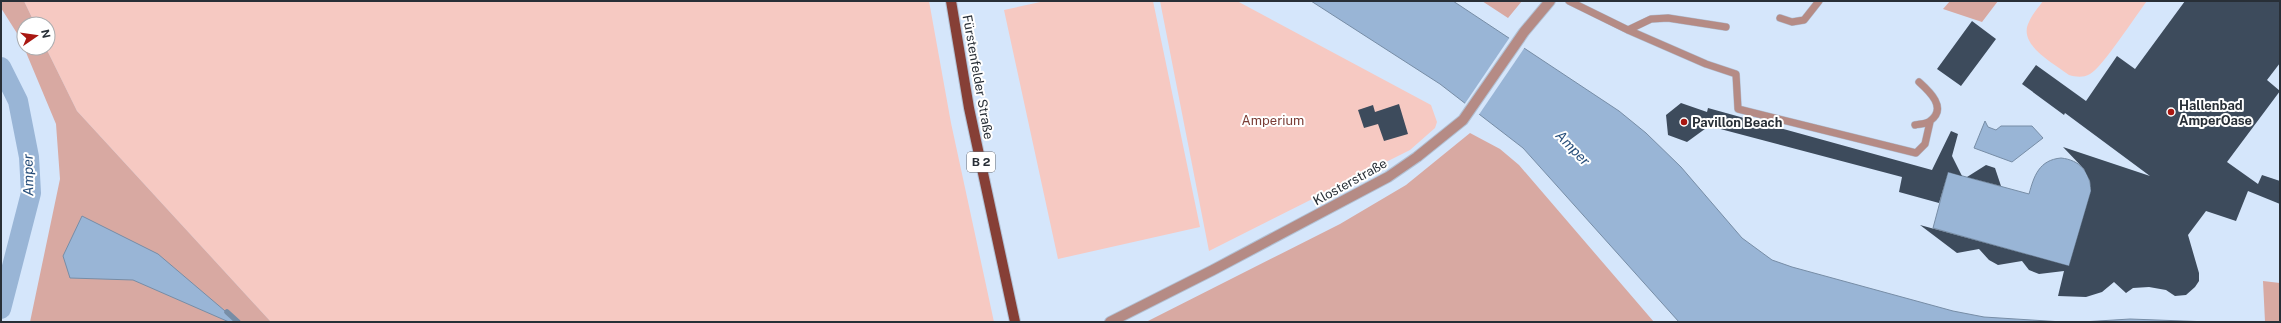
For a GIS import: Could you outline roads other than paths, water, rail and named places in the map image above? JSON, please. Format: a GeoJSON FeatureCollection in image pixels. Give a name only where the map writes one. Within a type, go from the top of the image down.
{"type":"FeatureCollection","features":[{"type":"Feature","properties":{"kind":"main road","name":"Fürstenfelder Straße"},"geometry":{"type":"LineString","coordinates":[[951,1],[969,108],[1015,322]]}},
{"type":"Feature","properties":{"kind":"street","name":"Klosterstraße"},"geometry":{"type":"LineString","coordinates":[[1110,322],[1213,270],[1388,177],[1456,127],[1467,115],[1518,42],[1550,1]]}},
{"type":"Feature","properties":{"kind":"lane"},"geometry":{"type":"LineString","coordinates":[[1569,1],[1628,30],[1706,64],[1736,74],[1738,109],[1916,153],[1925,144],[1930,122],[1936,115],[1937,104],[1932,93],[1919,82]]}},
{"type":"Feature","properties":{"kind":"lane"},"geometry":{"type":"LineString","coordinates":[[1780,18],[1792,22],[1804,20],[1819,1]]}},
{"type":"Feature","properties":{"kind":"lane"},"geometry":{"type":"LineString","coordinates":[[1628,30],[1651,19],[1668,18],[1726,27]]}},
{"type":"Feature","properties":{"kind":"lane"},"geometry":{"type":"LineString","coordinates":[[1915,125],[1930,122]]}},
{"type":"Feature","properties":{"kind":"water"},"geometry":{"type":"Polygon","coordinates":[[[1311,1],[1453,1],[1619,111],[1646,133],[1681,167],[1742,238],[1772,260],[1792,267],[1953,311],[1984,317],[2063,322],[1679,322],[1523,148],[1440,84],[1311,1]]]}},
{"type":"Feature","properties":{"kind":"water"},"geometry":{"type":"Polygon","coordinates":[[[1985,121],[1988,127],[1996,130],[2001,126],[2032,126],[2043,138],[2012,162],[1974,148],[1985,121]]]}},
{"type":"Feature","properties":{"kind":"water"},"geometry":{"type":"Polygon","coordinates":[[[2061,158],[2074,161],[2083,168],[2089,178],[2091,191],[2069,266],[1933,228],[1948,172],[2029,194],[2033,181],[2039,170],[2047,162],[2061,158]]]}},
{"type":"Feature","properties":{"kind":"water"},"geometry":{"type":"Polygon","coordinates":[[[82,216],[158,254],[238,322],[229,322],[133,280],[70,278],[63,256],[82,216]]]}},
{"type":"Feature","properties":{"kind":"water"},"geometry":{"type":"Polygon","coordinates":[[[2130,319],[2210,322],[2082,322],[2130,319]]]}},
{"type":"Feature","properties":{"kind":"waterway","name":"Amper"},"geometry":{"type":"LineString","coordinates":[[1,67],[18,101],[29,157],[31,193],[1,309]]}},
{"type":"Feature","properties":{"kind":"waterway"},"geometry":{"type":"LineString","coordinates":[[227,312],[238,322]]}},
{"type":"Feature","properties":{"kind":"place","name":"Hallenbad AmperOase"},"geometry":{"type":"Point","coordinates":[2171,112]}},
{"type":"Feature","properties":{"kind":"place","name":"Pavillon Beach"},"geometry":{"type":"Point","coordinates":[1684,122]}},
{"type":"Feature","properties":{"kind":"park label","name":"Amperium"},"geometry":{"type":"Point","coordinates":[1273,120]}}]}
